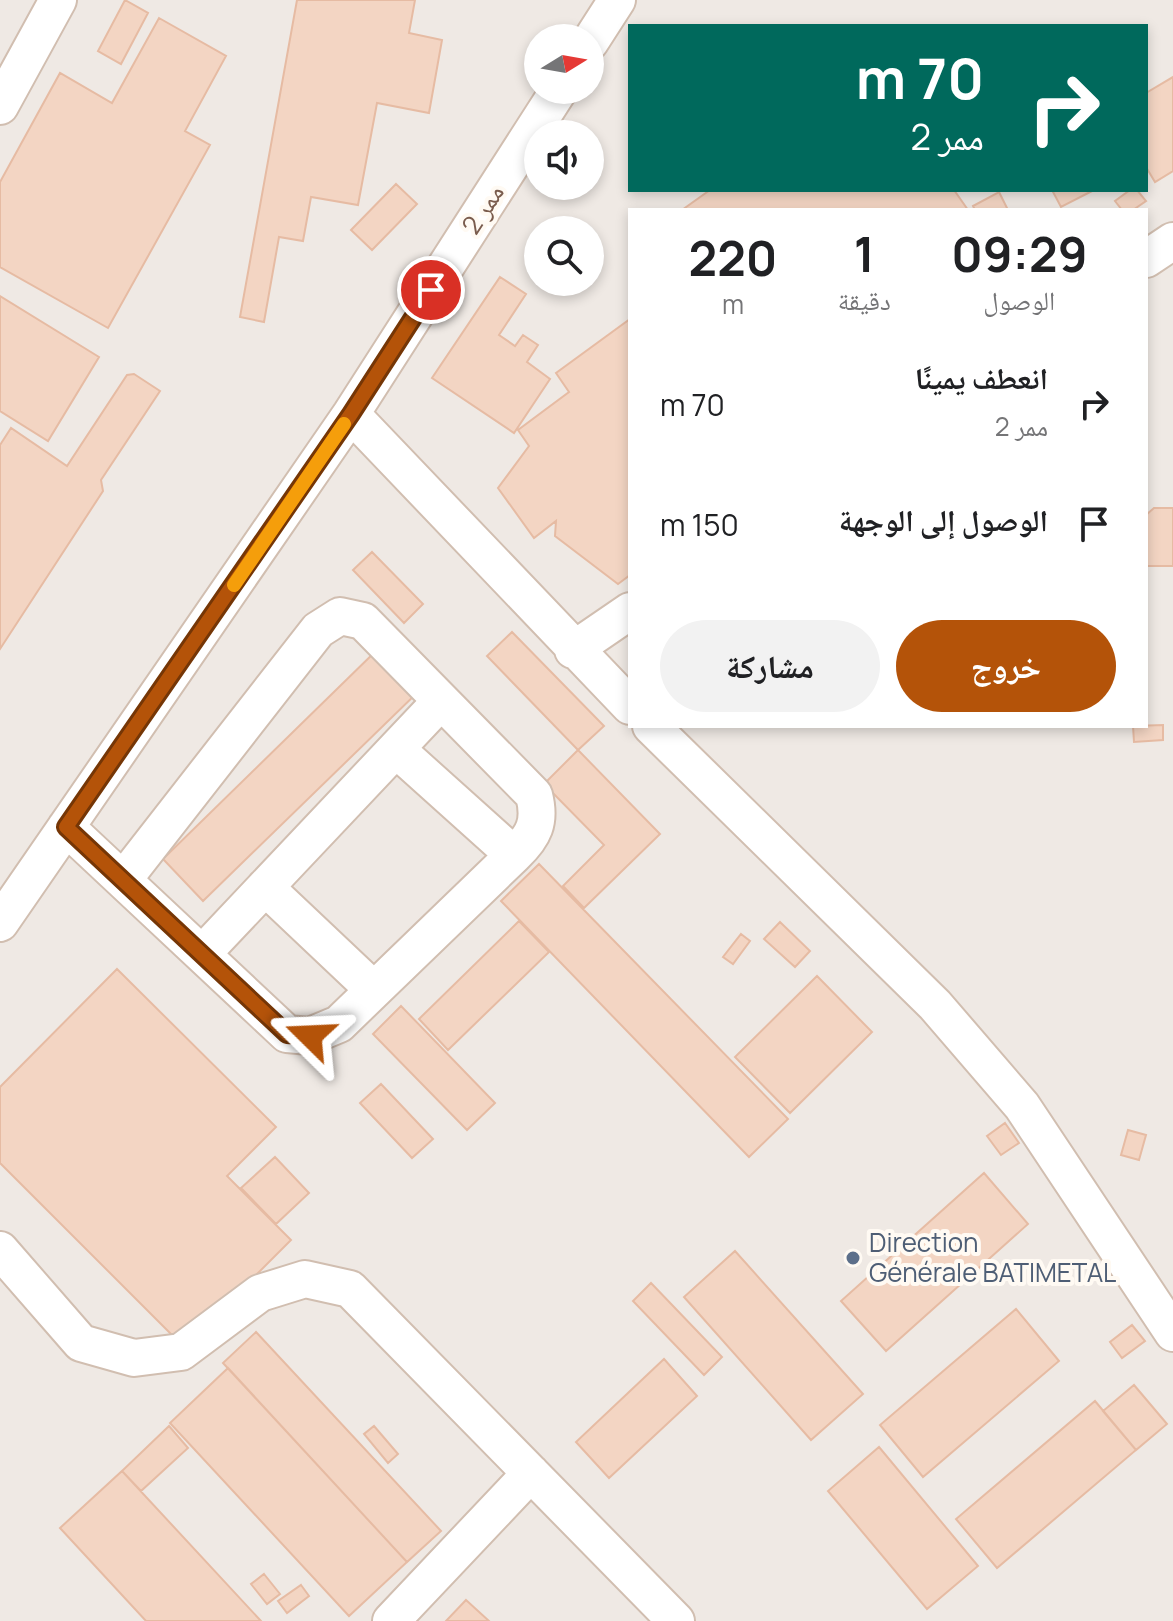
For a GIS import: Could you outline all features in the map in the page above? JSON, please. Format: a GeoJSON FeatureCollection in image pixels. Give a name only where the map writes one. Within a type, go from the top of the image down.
{"type":"FeatureCollection","features":[{"type":"Feature","properties":{"kind":"lane"},"geometry":{"type":"LineString","coordinates":[[0,106],[58,0]]}},
{"type":"Feature","properties":{"kind":"lane"},"geometry":{"type":"LineString","coordinates":[[602,24],[617,0]]}},
{"type":"Feature","properties":{"kind":"lane","name":"ممر 2"},"geometry":{"type":"LineString","coordinates":[[0,923],[351,414],[550,104]]}},
{"type":"Feature","properties":{"kind":"lane"},"geometry":{"type":"LineString","coordinates":[[1148,258],[1173,241]]}},
{"type":"Feature","properties":{"kind":"lane"},"geometry":{"type":"LineString","coordinates":[[351,414],[573,650],[628,704]]}},
{"type":"Feature","properties":{"kind":"lane"},"geometry":{"type":"LineString","coordinates":[[573,650],[628,612]]}},
{"type":"Feature","properties":{"kind":"lane"},"geometry":{"type":"LineString","coordinates":[[66,827],[287,1034],[310,1036],[339,1024],[514,855],[532,837],[539,814],[534,795],[363,621],[340,616],[318,630],[123,880]]}},
{"type":"Feature","properties":{"kind":"lane"},"geometry":{"type":"LineString","coordinates":[[202,954],[441,701]]}},
{"type":"Feature","properties":{"kind":"lane"},"geometry":{"type":"LineString","coordinates":[[653,728],[935,1005],[1022,1106],[1173,1333]]}},
{"type":"Feature","properties":{"kind":"lane"},"geometry":{"type":"LineString","coordinates":[[396,749],[514,855]]}},
{"type":"Feature","properties":{"kind":"lane"},"geometry":{"type":"LineString","coordinates":[[265,887],[374,990]]}},
{"type":"Feature","properties":{"kind":"lane"},"geometry":{"type":"LineString","coordinates":[[0,1250],[81,1343],[134,1358],[181,1352],[260,1293],[305,1279],[350,1289],[676,1621]]}},
{"type":"Feature","properties":{"kind":"lane"},"geometry":{"type":"LineString","coordinates":[[391,1621],[531,1473]]}},
{"type":"Feature","properties":{"kind":"shaded area"},"geometry":{"type":"Polygon","coordinates":[[[0,0],[1173,0],[1173,1621],[0,1621],[0,0]]]}},
{"type":"Feature","properties":{"kind":"building"},"geometry":{"type":"Polygon","coordinates":[[[125,0],[148,13],[121,64],[98,51],[125,0]]]}},
{"type":"Feature","properties":{"kind":"building"},"geometry":{"type":"Polygon","coordinates":[[[297,0],[415,0],[409,33],[442,40],[429,113],[377,103],[358,205],[311,197],[303,241],[279,237],[264,322],[240,317],[297,0]]]}},
{"type":"Feature","properties":{"kind":"building"},"geometry":{"type":"Polygon","coordinates":[[[159,18],[226,56],[185,131],[210,145],[108,328],[0,267],[0,182],[60,73],[112,103],[159,18]]]}},
{"type":"Feature","properties":{"kind":"building"},"geometry":{"type":"Polygon","coordinates":[[[1173,77],[1173,171],[1155,182],[1148,170],[1148,92],[1173,77]]]}},
{"type":"Feature","properties":{"kind":"building"},"geometry":{"type":"Polygon","coordinates":[[[396,184],[417,204],[372,250],[351,230],[396,184]]]}},
{"type":"Feature","properties":{"kind":"building"},"geometry":{"type":"Polygon","coordinates":[[[707,192],[955,192],[967,208],[685,208],[707,192]]]}},
{"type":"Feature","properties":{"kind":"building"},"geometry":{"type":"Polygon","coordinates":[[[999,192],[1007,208],[974,208],[999,192]]]}},
{"type":"Feature","properties":{"kind":"building"},"geometry":{"type":"Polygon","coordinates":[[[1053,192],[1090,192],[1061,207],[1053,192]]]}},
{"type":"Feature","properties":{"kind":"building"},"geometry":{"type":"Polygon","coordinates":[[[1127,192],[1139,192],[1146,201],[1136,208],[1120,208],[1115,201],[1127,192]]]}},
{"type":"Feature","properties":{"kind":"building"},"geometry":{"type":"Polygon","coordinates":[[[500,277],[524,293],[499,335],[515,346],[523,335],[538,345],[527,362],[550,379],[514,433],[432,378],[500,277]]]}},
{"type":"Feature","properties":{"kind":"building"},"geometry":{"type":"Polygon","coordinates":[[[0,296],[99,357],[48,441],[0,411],[0,296]]]}},
{"type":"Feature","properties":{"kind":"building"},"geometry":{"type":"Polygon","coordinates":[[[628,320],[628,576],[618,584],[555,536],[556,521],[534,538],[498,488],[529,446],[518,430],[569,392],[556,373],[628,320]]]}},
{"type":"Feature","properties":{"kind":"building"},"geometry":{"type":"Polygon","coordinates":[[[134,374],[160,391],[101,480],[103,491],[0,649],[0,445],[11,428],[67,466],[127,375],[134,374]]]}},
{"type":"Feature","properties":{"kind":"building"},"geometry":{"type":"Polygon","coordinates":[[[1154,508],[1173,508],[1173,566],[1148,566],[1148,513],[1154,508]]]}},
{"type":"Feature","properties":{"kind":"building"},"geometry":{"type":"Polygon","coordinates":[[[372,552],[423,604],[404,623],[353,570],[372,552]]]}},
{"type":"Feature","properties":{"kind":"building"},"geometry":{"type":"Polygon","coordinates":[[[512,632],[604,726],[578,750],[487,656],[512,632]]]}},
{"type":"Feature","properties":{"kind":"building"},"geometry":{"type":"Polygon","coordinates":[[[380,647],[421,689],[203,901],[163,859],[380,647]]]}},
{"type":"Feature","properties":{"kind":"building"},"geometry":{"type":"Polygon","coordinates":[[[1163,725],[1163,740],[1134,742],[1133,728],[1148,728],[1148,726],[1163,725]]]}},
{"type":"Feature","properties":{"kind":"building"},"geometry":{"type":"Polygon","coordinates":[[[578,750],[660,834],[584,908],[563,886],[604,845],[544,784],[578,750]]]}},
{"type":"Feature","properties":{"kind":"building"},"geometry":{"type":"Polygon","coordinates":[[[539,864],[788,1119],[749,1157],[501,901],[539,864]]]}},
{"type":"Feature","properties":{"kind":"building"},"geometry":{"type":"Polygon","coordinates":[[[519,921],[549,952],[448,1050],[419,1019],[519,921]]]}},
{"type":"Feature","properties":{"kind":"building"},"geometry":{"type":"Polygon","coordinates":[[[780,922],[810,951],[795,967],[764,939],[780,922]]]}},
{"type":"Feature","properties":{"kind":"building"},"geometry":{"type":"Polygon","coordinates":[[[741,934],[750,941],[733,964],[723,957],[741,934]]]}},
{"type":"Feature","properties":{"kind":"building"},"geometry":{"type":"Polygon","coordinates":[[[117,969],[276,1127],[227,1176],[291,1240],[184,1347],[0,1163],[0,1087],[117,969]]]}},
{"type":"Feature","properties":{"kind":"building"},"geometry":{"type":"Polygon","coordinates":[[[817,976],[872,1032],[790,1113],[735,1057],[817,976]]]}},
{"type":"Feature","properties":{"kind":"building"},"geometry":{"type":"Polygon","coordinates":[[[401,1006],[495,1103],[467,1130],[373,1034],[401,1006]]]}},
{"type":"Feature","properties":{"kind":"building"},"geometry":{"type":"Polygon","coordinates":[[[381,1084],[433,1139],[412,1158],[360,1103],[381,1084]]]}},
{"type":"Feature","properties":{"kind":"building"},"geometry":{"type":"Polygon","coordinates":[[[1005,1123],[1019,1143],[1001,1155],[987,1136],[1005,1123]]]}},
{"type":"Feature","properties":{"kind":"building"},"geometry":{"type":"Polygon","coordinates":[[[1128,1130],[1146,1135],[1139,1160],[1121,1155],[1128,1130]]]}},
{"type":"Feature","properties":{"kind":"building"},"geometry":{"type":"Polygon","coordinates":[[[275,1157],[309,1193],[276,1224],[241,1188],[275,1157]]]}},
{"type":"Feature","properties":{"kind":"building"},"geometry":{"type":"Polygon","coordinates":[[[984,1173],[1028,1224],[886,1351],[841,1301],[984,1173]]]}},
{"type":"Feature","properties":{"kind":"building"},"geometry":{"type":"Polygon","coordinates":[[[735,1251],[863,1394],[811,1440],[684,1297],[735,1251]]]}},
{"type":"Feature","properties":{"kind":"building"},"geometry":{"type":"Polygon","coordinates":[[[651,1283],[722,1357],[704,1375],[633,1301],[651,1283]]]}},
{"type":"Feature","properties":{"kind":"building"},"geometry":{"type":"Polygon","coordinates":[[[1016,1309],[1059,1361],[923,1477],[880,1425],[1016,1309]]]}},
{"type":"Feature","properties":{"kind":"building"},"geometry":{"type":"Polygon","coordinates":[[[1132,1325],[1145,1341],[1122,1358],[1110,1342],[1132,1325]]]}},
{"type":"Feature","properties":{"kind":"building"},"geometry":{"type":"Polygon","coordinates":[[[256,1332],[441,1531],[407,1562],[223,1363],[256,1332]]]}},
{"type":"Feature","properties":{"kind":"building"},"geometry":{"type":"Polygon","coordinates":[[[664,1359],[697,1396],[609,1478],[576,1442],[664,1359]]]}},
{"type":"Feature","properties":{"kind":"building"},"geometry":{"type":"Polygon","coordinates":[[[228,1368],[407,1562],[349,1616],[170,1423],[228,1368]]]}},
{"type":"Feature","properties":{"kind":"building"},"geometry":{"type":"Polygon","coordinates":[[[1134,1385],[1167,1424],[1136,1450],[1103,1411],[1134,1385]]]}},
{"type":"Feature","properties":{"kind":"building"},"geometry":{"type":"Polygon","coordinates":[[[1095,1401],[1136,1450],[997,1568],[956,1519],[1095,1401]]]}},
{"type":"Feature","properties":{"kind":"building"},"geometry":{"type":"Polygon","coordinates":[[[169,1426],[188,1448],[141,1491],[122,1471],[169,1426]]]}},
{"type":"Feature","properties":{"kind":"building"},"geometry":{"type":"Polygon","coordinates":[[[374,1426],[398,1454],[388,1463],[364,1434],[374,1426]]]}},
{"type":"Feature","properties":{"kind":"building"},"geometry":{"type":"Polygon","coordinates":[[[879,1447],[978,1566],[927,1609],[828,1491],[879,1447]]]}},
{"type":"Feature","properties":{"kind":"building"},"geometry":{"type":"Polygon","coordinates":[[[122,1471],[261,1621],[146,1621],[60,1528],[122,1471]]]}},
{"type":"Feature","properties":{"kind":"building"},"geometry":{"type":"Polygon","coordinates":[[[264,1574],[280,1594],[267,1604],[251,1584],[264,1574]]]}},
{"type":"Feature","properties":{"kind":"building"},"geometry":{"type":"Polygon","coordinates":[[[301,1585],[309,1596],[287,1613],[278,1601],[301,1585]]]}},
{"type":"Feature","properties":{"kind":"building"},"geometry":{"type":"Polygon","coordinates":[[[466,1600],[489,1621],[446,1621],[466,1600]]]}},
{"type":"Feature","properties":{"kind":"slow traffic"},"geometry":{"type":"LineString","coordinates":[[234,585],[344,424]]}},
{"type":"Feature","properties":{"kind":"place","name":"Direction Générale BATIMETAL"},"geometry":{"type":"Point","coordinates":[853,1258]}},
{"type":"Feature","properties":{"kind":"route"},"geometry":{"type":"LineString","coordinates":[[310,1036],[287,1034],[66,827],[351,414],[431,290]]}}]}
